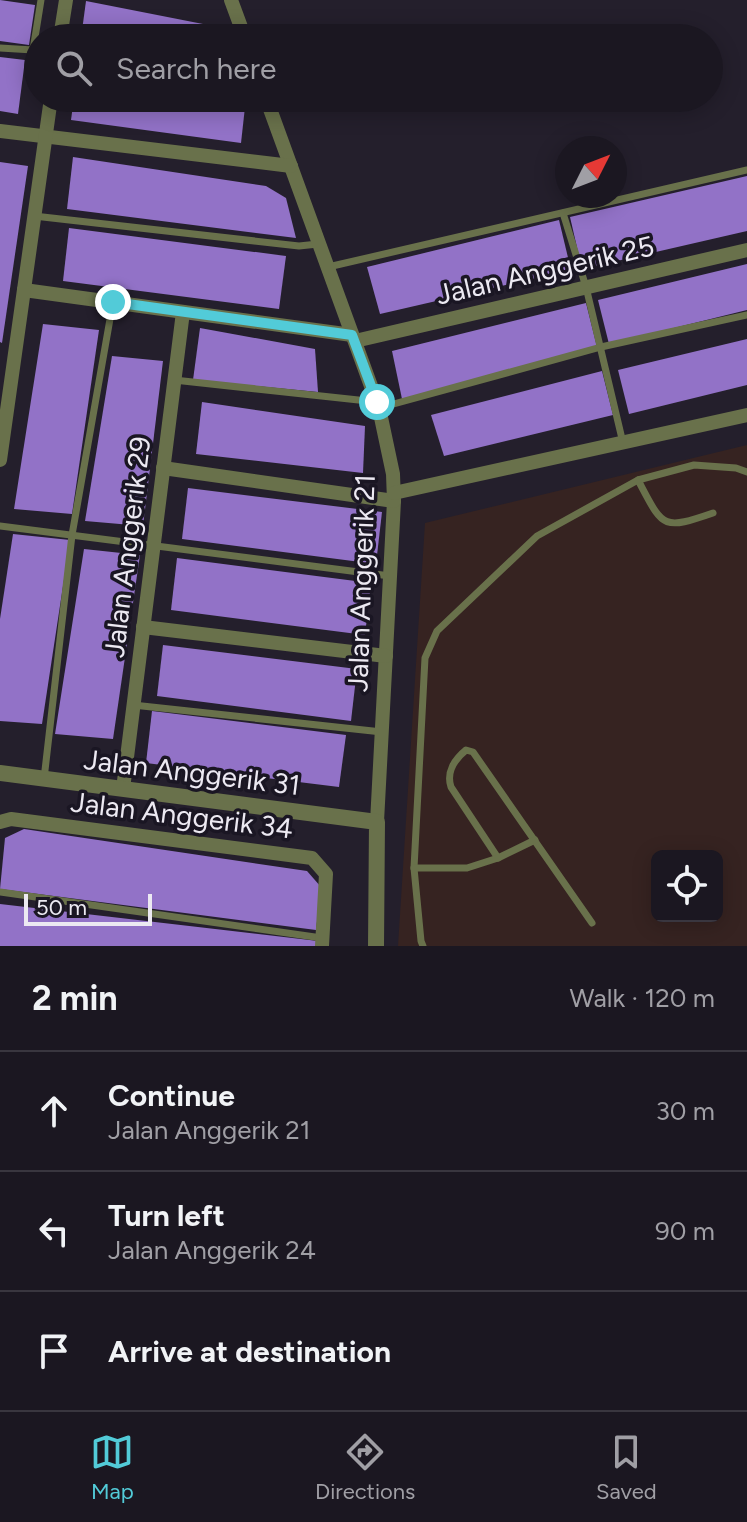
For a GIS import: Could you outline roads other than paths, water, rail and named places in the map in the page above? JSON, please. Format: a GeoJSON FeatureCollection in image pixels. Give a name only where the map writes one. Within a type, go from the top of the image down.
{"type":"FeatureCollection","features":[{"type":"Feature","properties":{"kind":"street"},"geometry":{"type":"LineString","coordinates":[[62,24],[66,0]]}},
{"type":"Feature","properties":{"kind":"street"},"geometry":{"type":"LineString","coordinates":[[231,0],[240,24]]}},
{"type":"Feature","properties":{"kind":"street"},"geometry":{"type":"LineString","coordinates":[[0,458],[49,112]]}},
{"type":"Feature","properties":{"kind":"street","name":"Jalan Anggerik 21"},"geometry":{"type":"LineString","coordinates":[[271,112],[378,405],[393,474],[377,822],[376,946]]}},
{"type":"Feature","properties":{"kind":"street"},"geometry":{"type":"LineString","coordinates":[[0,131],[291,166]]}},
{"type":"Feature","properties":{"kind":"street","name":"Jalan Anggerik 25"},"geometry":{"type":"LineString","coordinates":[[354,338],[747,250]]}},
{"type":"Feature","properties":{"kind":"street"},"geometry":{"type":"LineString","coordinates":[[24,290],[354,338]]}},
{"type":"Feature","properties":{"kind":"street","name":"Jalan Anggerik 29"},"geometry":{"type":"LineString","coordinates":[[123,789],[183,312]]}},
{"type":"Feature","properties":{"kind":"street"},"geometry":{"type":"LineString","coordinates":[[163,468],[394,497],[747,415]]}},
{"type":"Feature","properties":{"kind":"street"},"geometry":{"type":"LineString","coordinates":[[143,627],[386,656]]}},
{"type":"Feature","properties":{"kind":"street","name":"Jalan Anggerik 31"},"geometry":{"type":"LineString","coordinates":[[0,773],[377,822]]}},
{"type":"Feature","properties":{"kind":"street","name":"Jalan Anggerik 34"},"geometry":{"type":"LineString","coordinates":[[1,821],[11,819],[312,858],[326,874],[322,942]]}},
{"type":"Feature","properties":{"kind":"lane"},"geometry":{"type":"LineString","coordinates":[[37,24],[41,0]]}},
{"type":"Feature","properties":{"kind":"lane"},"geometry":{"type":"LineString","coordinates":[[0,48],[24,49]]}},
{"type":"Feature","properties":{"kind":"lane"},"geometry":{"type":"LineString","coordinates":[[328,267],[747,170]]}},
{"type":"Feature","properties":{"kind":"lane"},"geometry":{"type":"LineString","coordinates":[[563,213],[586,287],[623,443]]}},
{"type":"Feature","properties":{"kind":"lane"},"geometry":{"type":"LineString","coordinates":[[34,216],[299,246],[319,244]]}},
{"type":"Feature","properties":{"kind":"lane"},"geometry":{"type":"LineString","coordinates":[[43,779],[72,535],[113,302]]}},
{"type":"Feature","properties":{"kind":"lane"},"geometry":{"type":"LineString","coordinates":[[174,380],[378,405],[601,347],[747,315]]}},
{"type":"Feature","properties":{"kind":"lane"},"geometry":{"type":"LineString","coordinates":[[423,946],[414,868],[425,658],[437,631],[537,536],[638,480],[694,465],[736,468],[747,472]]}},
{"type":"Feature","properties":{"kind":"lane"},"geometry":{"type":"LineString","coordinates":[[638,480],[658,517],[665,522],[680,525],[713,513]]}},
{"type":"Feature","properties":{"kind":"lane"},"geometry":{"type":"LineString","coordinates":[[0,526],[390,576]]}},
{"type":"Feature","properties":{"kind":"lane"},"geometry":{"type":"LineString","coordinates":[[133,705],[382,732]]}},
{"type":"Feature","properties":{"kind":"lane"},"geometry":{"type":"LineString","coordinates":[[498,858],[448,779],[455,759],[466,750],[473,752],[592,923]]}},
{"type":"Feature","properties":{"kind":"lane"},"geometry":{"type":"LineString","coordinates":[[414,868],[467,868],[498,858],[535,840]]}},
{"type":"Feature","properties":{"kind":"lane"},"geometry":{"type":"LineString","coordinates":[[0,892],[322,942]]}}]}
